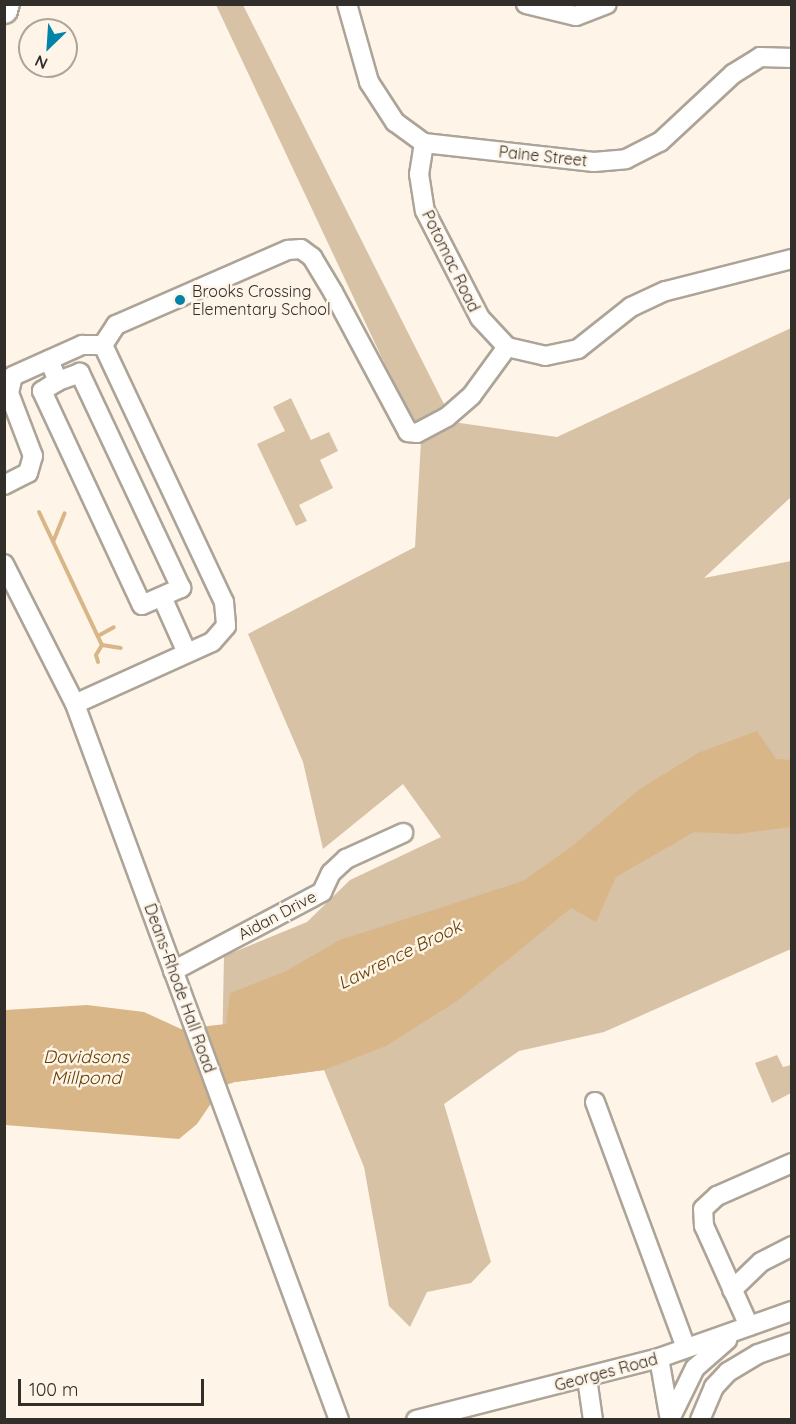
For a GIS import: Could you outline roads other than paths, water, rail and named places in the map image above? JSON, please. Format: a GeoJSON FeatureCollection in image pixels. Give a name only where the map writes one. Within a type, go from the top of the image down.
{"type":"FeatureCollection","features":[{"type":"Feature","properties":{"kind":"highway"},"geometry":{"type":"LineString","coordinates":[[4,10],[6,4]]}},
{"type":"Feature","properties":{"kind":"street","name":"Paine Street"},"geometry":{"type":"LineString","coordinates":[[347,4],[369,82],[394,122],[424,143],[594,162],[626,159],[660,142],[733,74],[760,57],[792,58]]}},
{"type":"Feature","properties":{"kind":"street"},"geometry":{"type":"LineString","coordinates":[[526,4],[576,16],[607,4]]}},
{"type":"Feature","properties":{"kind":"street","name":"Potomac Road"},"geometry":{"type":"LineString","coordinates":[[424,143],[419,174],[425,211],[480,318],[507,347]]}},
{"type":"Feature","properties":{"kind":"street"},"geometry":{"type":"LineString","coordinates":[[103,345],[116,325],[270,258],[302,249],[312,256],[333,292],[408,432],[417,433],[447,417],[472,394],[507,347],[545,356],[578,349],[631,307],[666,291],[792,259]]}},
{"type":"Feature","properties":{"kind":"street"},"geometry":{"type":"LineString","coordinates":[[4,485],[28,473],[33,456],[9,393],[13,376],[82,345],[103,345]]}},
{"type":"Feature","properties":{"kind":"street"},"geometry":{"type":"LineString","coordinates":[[75,704],[212,642],[226,626],[224,602],[103,345]]}},
{"type":"Feature","properties":{"kind":"street"},"geometry":{"type":"LineString","coordinates":[[49,360],[58,381]]}},
{"type":"Feature","properties":{"kind":"street"},"geometry":{"type":"LineString","coordinates":[[80,373],[181,588],[142,605],[42,392],[58,381],[80,373]]}},
{"type":"Feature","properties":{"kind":"street","name":"Deans-Rhode Hall Road"},"geometry":{"type":"LineString","coordinates":[[4,564],[75,704],[192,1021],[308,1358],[339,1419]]}},
{"type":"Feature","properties":{"kind":"street"},"geometry":{"type":"LineString","coordinates":[[162,597],[187,653]]}},
{"type":"Feature","properties":{"kind":"street","name":"Aidan Drive"},"geometry":{"type":"LineString","coordinates":[[173,971],[322,891],[331,873],[346,859],[403,833]]}},
{"type":"Feature","properties":{"kind":"street"},"geometry":{"type":"LineString","coordinates":[[595,1102],[686,1348]]}},
{"type":"Feature","properties":{"kind":"street"},"geometry":{"type":"LineString","coordinates":[[670,1419],[694,1368],[711,1350],[748,1327],[704,1226],[703,1209],[717,1196],[792,1163]]}},
{"type":"Feature","properties":{"kind":"street"},"geometry":{"type":"LineString","coordinates":[[732,1290],[760,1262],[792,1246]]}},
{"type":"Feature","properties":{"kind":"street","name":"Georges Road"},"geometry":{"type":"LineString","coordinates":[[424,1419],[659,1358],[792,1311]]}},
{"type":"Feature","properties":{"kind":"street"},"geometry":{"type":"LineString","coordinates":[[700,1419],[714,1387],[728,1372],[758,1354],[792,1342]]}},
{"type":"Feature","properties":{"kind":"street"},"geometry":{"type":"LineString","coordinates":[[659,1358],[670,1419]]}},
{"type":"Feature","properties":{"kind":"street"},"geometry":{"type":"LineString","coordinates":[[587,1378],[593,1419]]}},
{"type":"Feature","properties":{"kind":"water","name":"Davidsons Millpond"},"geometry":{"type":"Polygon","coordinates":[[[757,731],[776,759],[791,760],[791,827],[737,834],[694,832],[616,877],[596,922],[571,908],[457,1001],[386,1046],[324,1070],[235,1082],[211,1090],[212,1102],[197,1124],[179,1139],[5,1125],[5,1010],[87,1005],[144,1012],[181,1029],[226,1024],[230,993],[284,972],[340,940],[523,881],[571,847],[640,789],[698,753],[757,731]]]}},
{"type":"Feature","properties":{"kind":"waterway"},"geometry":{"type":"LineString","coordinates":[[39,512],[102,645],[121,648]]}},
{"type":"Feature","properties":{"kind":"waterway"},"geometry":{"type":"LineString","coordinates":[[53,542],[65,513]]}},
{"type":"Feature","properties":{"kind":"waterway"},"geometry":{"type":"LineString","coordinates":[[98,636],[114,627]]}},
{"type":"Feature","properties":{"kind":"waterway"},"geometry":{"type":"LineString","coordinates":[[98,662],[96,655],[102,645]]}},
{"type":"Feature","properties":{"kind":"place","name":"Brooks Crossing Elementary School"},"geometry":{"type":"Point","coordinates":[180,300]}},
{"type":"Feature","properties":{"kind":"water label","name":"Lawrence Brook"},"geometry":{"type":"Point","coordinates":[400,955]}}]}
